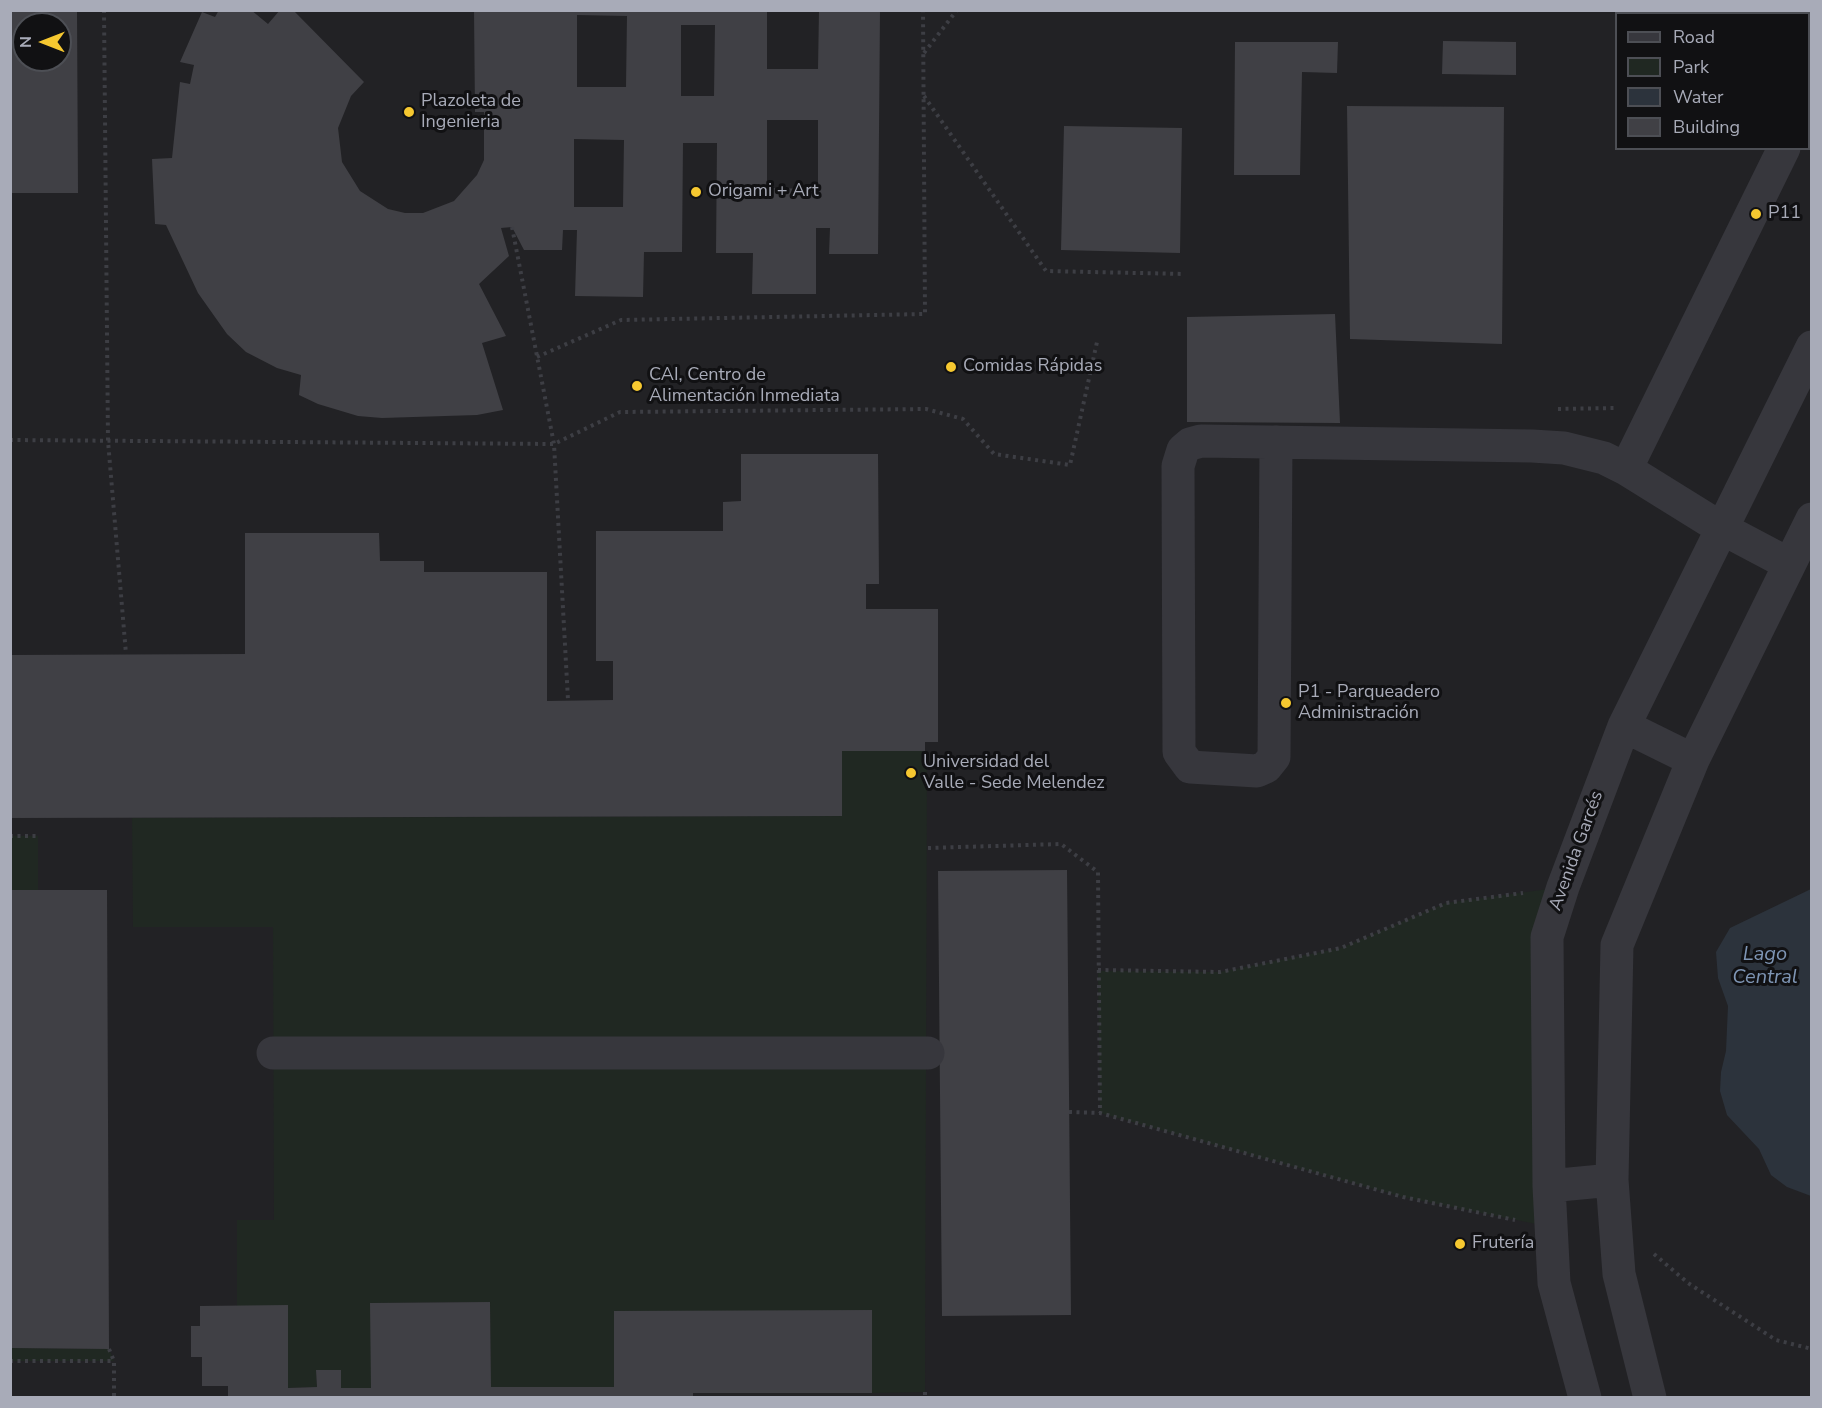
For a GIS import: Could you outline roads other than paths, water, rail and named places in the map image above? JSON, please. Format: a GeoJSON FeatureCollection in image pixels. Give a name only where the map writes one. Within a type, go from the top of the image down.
{"type":"FeatureCollection","features":[{"type":"Feature","properties":{"kind":"street"},"geometry":{"type":"LineString","coordinates":[[1626,469],[1783,150]]}},
{"type":"Feature","properties":{"kind":"street","name":"Avenida Garcés"},"geometry":{"type":"LineString","coordinates":[[1585,1398],[1554,1283],[1549,1186],[1547,937],[1563,887],[1624,726],[1812,346]]}},
{"type":"Feature","properties":{"kind":"street"},"geometry":{"type":"LineString","coordinates":[[1276,442],[1274,757],[1266,768],[1257,771],[1190,768],[1179,752],[1179,458],[1190,444],[1201,441],[1276,442],[1564,448],[1604,458],[1626,469],[1721,528],[1789,564]]}},
{"type":"Feature","properties":{"kind":"street"},"geometry":{"type":"LineString","coordinates":[[1650,1398],[1619,1274],[1612,1180],[1617,945],[1693,760],[1812,519]]}},
{"type":"Feature","properties":{"kind":"street"},"geometry":{"type":"LineString","coordinates":[[1624,726],[1693,760]]}},
{"type":"Feature","properties":{"kind":"street"},"geometry":{"type":"LineString","coordinates":[[273,1053],[928,1053]]}},
{"type":"Feature","properties":{"kind":"street"},"geometry":{"type":"LineString","coordinates":[[1549,1186],[1612,1180]]}},
{"type":"Feature","properties":{"kind":"water","name":"Lago Central"},"geometry":{"type":"Polygon","coordinates":[[[1812,889],[1811,1196],[1787,1187],[1771,1175],[1759,1149],[1727,1115],[1720,1091],[1721,1072],[1726,1051],[1728,1006],[1718,978],[1716,952],[1730,928],[1812,889]]]}},
{"type":"Feature","properties":{"kind":"place","name":"Plazoleta de Ingenieria"},"geometry":{"type":"Point","coordinates":[409,112]}},
{"type":"Feature","properties":{"kind":"place","name":"Origami + Art"},"geometry":{"type":"Point","coordinates":[696,192]}},
{"type":"Feature","properties":{"kind":"place","name":"P11"},"geometry":{"type":"Point","coordinates":[1756,214]}},
{"type":"Feature","properties":{"kind":"place","name":"Comidas Rápidas"},"geometry":{"type":"Point","coordinates":[951,367]}},
{"type":"Feature","properties":{"kind":"place","name":"CAI, Centro de Alimentación Inmediata"},"geometry":{"type":"Point","coordinates":[637,386]}},
{"type":"Feature","properties":{"kind":"place","name":"P1 - Parqueadero Administración"},"geometry":{"type":"Point","coordinates":[1286,703]}},
{"type":"Feature","properties":{"kind":"place","name":"Universidad del Valle - Sede Melendez"},"geometry":{"type":"Point","coordinates":[911,773]}},
{"type":"Feature","properties":{"kind":"place","name":"Frutería"},"geometry":{"type":"Point","coordinates":[1460,1244]}}]}
